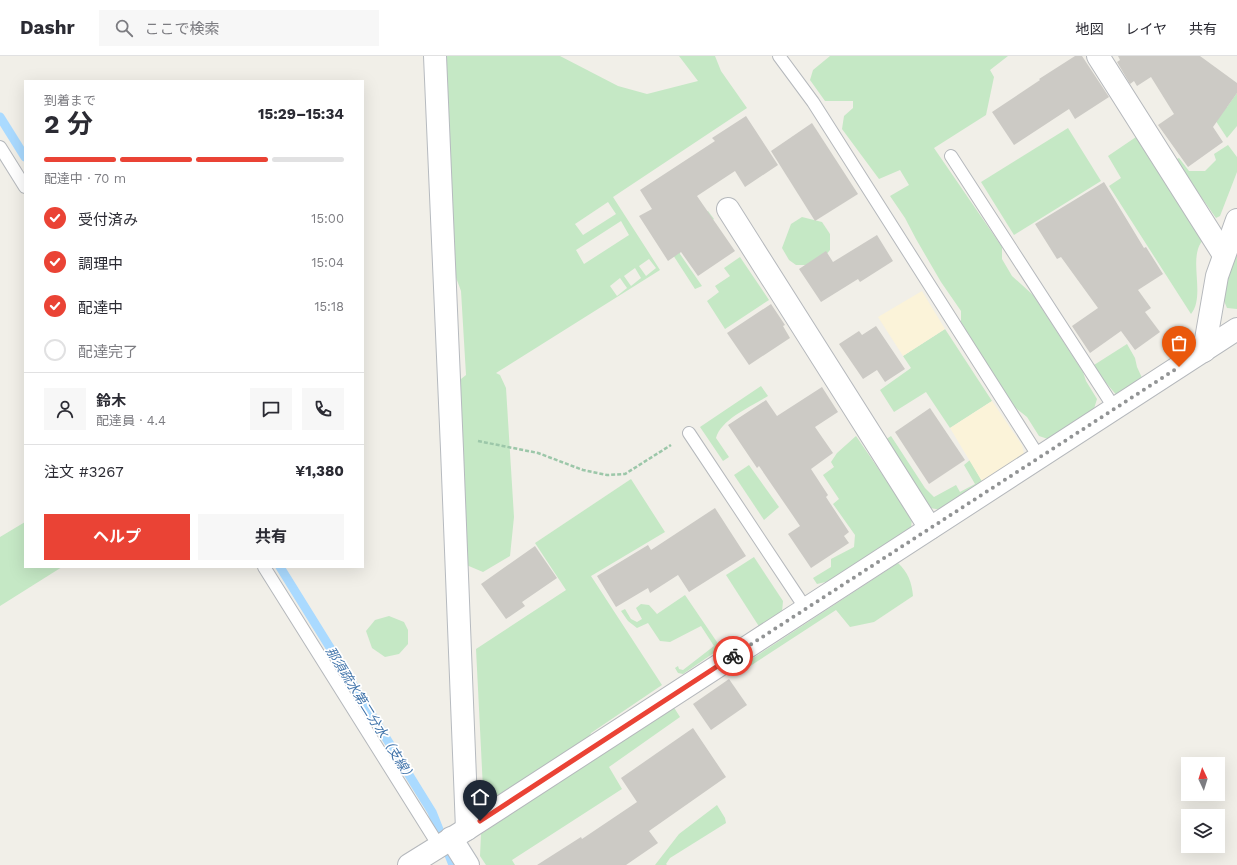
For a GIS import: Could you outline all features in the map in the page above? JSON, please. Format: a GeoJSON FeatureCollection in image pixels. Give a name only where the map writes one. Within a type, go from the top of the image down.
{"type":"FeatureCollection","features":[{"type":"Feature","properties":{"kind":"street"},"geometry":{"type":"LineString","coordinates":[[435,56],[452,441],[452,838],[468,865]]}},
{"type":"Feature","properties":{"kind":"street"},"geometry":{"type":"LineString","coordinates":[[1098,56],[1224,255]]}},
{"type":"Feature","properties":{"kind":"street"},"geometry":{"type":"LineString","coordinates":[[728,209],[930,528]]}},
{"type":"Feature","properties":{"kind":"street"},"geometry":{"type":"LineString","coordinates":[[1204,351],[1217,276],[1237,220]]}},
{"type":"Feature","properties":{"kind":"street"},"geometry":{"type":"LineString","coordinates":[[409,865],[1237,330]]}},
{"type":"Feature","properties":{"kind":"lane"},"geometry":{"type":"LineString","coordinates":[[779,56],[813,102],[1039,457]]}},
{"type":"Feature","properties":{"kind":"lane"},"geometry":{"type":"LineString","coordinates":[[0,147],[24,185]]}},
{"type":"Feature","properties":{"kind":"lane"},"geometry":{"type":"LineString","coordinates":[[951,156],[1115,409]]}},
{"type":"Feature","properties":{"kind":"lane"},"geometry":{"type":"LineString","coordinates":[[689,433],[806,609]]}},
{"type":"Feature","properties":{"kind":"lane"},"geometry":{"type":"LineString","coordinates":[[265,568],[452,838]]}},
{"type":"Feature","properties":{"kind":"path"},"geometry":{"type":"LineString","coordinates":[[452,441],[477,441],[538,452],[583,470],[608,475],[625,474],[689,433]]}},
{"type":"Feature","properties":{"kind":"green space"},"geometry":{"type":"Polygon","coordinates":[[[446,56],[560,56],[618,86],[647,94],[698,81],[679,56],[715,56],[721,71],[747,108],[613,197],[660,270],[496,373],[500,375],[506,388],[514,517],[510,556],[483,572],[464,564],[458,387],[461,379],[466,375],[461,291],[454,272],[446,56]],[[608,202],[575,224],[583,235],[616,214],[608,202]],[[621,221],[576,250],[584,264],[629,235],[621,221]],[[649,259],[639,266],[646,276],[656,268],[649,259]],[[635,268],[624,276],[631,286],[641,278],[635,268]],[[620,278],[610,286],[617,296],[627,288],[620,278]]]}},
{"type":"Feature","properties":{"kind":"green space"},"geometry":{"type":"Polygon","coordinates":[[[830,56],[1008,56],[990,70],[994,77],[986,115],[934,148],[1002,247],[1002,259],[1012,276],[1033,295],[1083,372],[1086,381],[1097,399],[1093,412],[1048,439],[1039,436],[1027,417],[1012,405],[961,322],[961,311],[941,282],[905,218],[890,196],[909,185],[900,170],[879,179],[842,129],[844,116],[853,108],[853,101],[825,101],[810,80],[813,70],[830,56]]]}},
{"type":"Feature","properties":{"kind":"green space"},"geometry":{"type":"Polygon","coordinates":[[[1191,83],[1227,107],[1237,93],[1237,126],[1227,138],[1191,83]]]}},
{"type":"Feature","properties":{"kind":"green space"},"geometry":{"type":"Polygon","coordinates":[[[1068,128],[1101,181],[1014,235],[981,182],[1068,128]]]}},
{"type":"Feature","properties":{"kind":"green space"},"geometry":{"type":"Polygon","coordinates":[[[1136,137],[1152,163],[1204,238],[1198,248],[1196,265],[1197,300],[1191,314],[1109,186],[1121,178],[1108,156],[1136,137]]]}},
{"type":"Feature","properties":{"kind":"green space"},"geometry":{"type":"Polygon","coordinates":[[[1228,145],[1237,157],[1237,172],[1220,216],[1216,218],[1175,160],[1179,158],[1189,171],[1205,171],[1216,160],[1214,154],[1228,145]]]}},
{"type":"Feature","properties":{"kind":"green space"},"geometry":{"type":"Polygon","coordinates":[[[708,211],[714,219],[692,233],[681,247],[680,254],[702,286],[695,289],[664,241],[708,211]]]}},
{"type":"Feature","properties":{"kind":"green space"},"geometry":{"type":"Polygon","coordinates":[[[802,217],[822,222],[830,234],[830,250],[814,265],[796,265],[789,260],[782,248],[791,224],[802,217]]]}},
{"type":"Feature","properties":{"kind":"green space"},"geometry":{"type":"Polygon","coordinates":[[[1237,239],[1237,309],[1227,308],[1222,296],[1237,239]]]}},
{"type":"Feature","properties":{"kind":"green space"},"geometry":{"type":"Polygon","coordinates":[[[740,257],[769,300],[725,329],[707,301],[719,292],[715,286],[730,276],[724,268],[740,257]]]}},
{"type":"Feature","properties":{"kind":"green space"},"geometry":{"type":"Polygon","coordinates":[[[945,329],[992,401],[950,428],[926,392],[894,412],[880,390],[911,368],[903,356],[945,329]]]}},
{"type":"Feature","properties":{"kind":"green space"},"geometry":{"type":"Polygon","coordinates":[[[1127,344],[1135,358],[1143,380],[1118,397],[1102,378],[1094,365],[1127,344]]]}},
{"type":"Feature","properties":{"kind":"green space"},"geometry":{"type":"Polygon","coordinates":[[[761,386],[768,396],[730,419],[719,431],[716,438],[729,457],[723,461],[700,427],[761,386]]]}},
{"type":"Feature","properties":{"kind":"green space"},"geometry":{"type":"Polygon","coordinates":[[[856,436],[912,518],[911,529],[830,581],[817,584],[813,578],[831,567],[831,559],[854,547],[855,535],[833,504],[839,499],[823,475],[834,467],[831,462],[837,453],[856,436]]]}},
{"type":"Feature","properties":{"kind":"green space"},"geometry":{"type":"Polygon","coordinates":[[[891,436],[925,488],[934,497],[956,485],[960,492],[975,484],[964,465],[970,460],[983,483],[942,510],[930,508],[885,440],[891,436]]]}},
{"type":"Feature","properties":{"kind":"green space"},"geometry":{"type":"Polygon","coordinates":[[[749,465],[779,507],[764,520],[734,475],[749,465]]]}},
{"type":"Feature","properties":{"kind":"green space"},"geometry":{"type":"Polygon","coordinates":[[[631,479],[665,532],[591,576],[662,685],[591,733],[587,742],[503,794],[490,796],[483,789],[476,649],[566,590],[535,543],[631,479]]]}},
{"type":"Feature","properties":{"kind":"green space"},"geometry":{"type":"Polygon","coordinates":[[[24,523],[24,568],[60,568],[0,606],[0,537],[24,523]]]}},
{"type":"Feature","properties":{"kind":"green space"},"geometry":{"type":"Polygon","coordinates":[[[754,557],[783,601],[782,612],[760,628],[726,575],[754,557]]]}},
{"type":"Feature","properties":{"kind":"green space"},"geometry":{"type":"Polygon","coordinates":[[[898,563],[909,578],[913,596],[874,622],[850,627],[836,610],[738,674],[735,670],[898,563]]]}},
{"type":"Feature","properties":{"kind":"green space"},"geometry":{"type":"Polygon","coordinates":[[[685,595],[721,648],[683,674],[678,673],[675,668],[678,666],[679,669],[683,670],[714,646],[701,626],[670,642],[660,641],[648,623],[637,628],[628,621],[621,611],[625,609],[631,619],[637,622],[642,619],[636,608],[641,604],[649,605],[657,614],[685,595]]]}},
{"type":"Feature","properties":{"kind":"green space"},"geometry":{"type":"Polygon","coordinates":[[[389,616],[404,622],[408,630],[408,644],[399,654],[385,657],[372,648],[366,631],[375,620],[389,616]]]}},
{"type":"Feature","properties":{"kind":"green space"},"geometry":{"type":"Polygon","coordinates":[[[673,706],[680,717],[609,767],[622,789],[512,860],[515,865],[486,865],[480,856],[481,834],[673,706]]]}},
{"type":"Feature","properties":{"kind":"green space"},"geometry":{"type":"Polygon","coordinates":[[[717,805],[725,818],[726,823],[670,858],[666,864],[667,865],[655,865],[679,834],[717,805]]]}},
{"type":"Feature","properties":{"kind":"sand"},"geometry":{"type":"Polygon","coordinates":[[[922,291],[945,329],[903,356],[878,317],[922,291]]]}},
{"type":"Feature","properties":{"kind":"sand"},"geometry":{"type":"Polygon","coordinates":[[[992,401],[1022,445],[1024,454],[983,483],[950,428],[992,401]]]}},
{"type":"Feature","properties":{"kind":"building"},"geometry":{"type":"Polygon","coordinates":[[[1075,56],[1082,56],[1109,97],[1075,119],[1069,109],[1014,145],[992,112],[1075,56]]]}},
{"type":"Feature","properties":{"kind":"building"},"geometry":{"type":"Polygon","coordinates":[[[1118,56],[1200,56],[1237,83],[1237,93],[1213,127],[1223,142],[1188,167],[1158,125],[1174,114],[1151,77],[1137,86],[1134,81],[1130,84],[1117,62],[1120,60],[1118,56]]]}},
{"type":"Feature","properties":{"kind":"building"},"geometry":{"type":"Polygon","coordinates":[[[746,116],[778,165],[745,187],[735,171],[697,196],[735,251],[698,276],[681,252],[668,261],[639,216],[652,209],[640,190],[715,141],[712,138],[746,116]]]}},
{"type":"Feature","properties":{"kind":"building"},"geometry":{"type":"Polygon","coordinates":[[[812,123],[858,194],[815,221],[771,151],[812,123]]]}},
{"type":"Feature","properties":{"kind":"building"},"geometry":{"type":"Polygon","coordinates":[[[1104,182],[1144,248],[1146,247],[1163,274],[1138,290],[1151,308],[1145,312],[1160,332],[1135,350],[1121,331],[1090,353],[1072,326],[1098,308],[1061,257],[1057,259],[1035,224],[1104,182]]]}},
{"type":"Feature","properties":{"kind":"building"},"geometry":{"type":"Polygon","coordinates":[[[877,235],[893,261],[860,282],[858,279],[821,302],[799,269],[826,251],[833,262],[877,235]]]}},
{"type":"Feature","properties":{"kind":"building"},"geometry":{"type":"Polygon","coordinates":[[[771,304],[785,325],[783,326],[790,338],[749,365],[727,333],[771,304]]]}},
{"type":"Feature","properties":{"kind":"building"},"geometry":{"type":"Polygon","coordinates":[[[876,326],[905,369],[885,382],[877,370],[863,379],[839,344],[859,331],[862,335],[876,326]]]}},
{"type":"Feature","properties":{"kind":"building"},"geometry":{"type":"Polygon","coordinates":[[[822,387],[838,412],[815,427],[833,453],[811,469],[828,495],[826,497],[849,532],[844,536],[849,543],[811,568],[788,534],[800,526],[759,466],[757,468],[728,425],[766,400],[777,416],[822,387]]]}},
{"type":"Feature","properties":{"kind":"building"},"geometry":{"type":"Polygon","coordinates":[[[930,408],[965,460],[929,484],[895,432],[930,408]]]}},
{"type":"Feature","properties":{"kind":"building"},"geometry":{"type":"Polygon","coordinates":[[[715,508],[746,556],[689,592],[678,575],[650,593],[648,588],[616,607],[597,576],[648,545],[651,550],[715,508]]]}},
{"type":"Feature","properties":{"kind":"building"},"geometry":{"type":"Polygon","coordinates":[[[535,546],[557,578],[522,602],[525,606],[506,619],[481,584],[535,546]]]}},
{"type":"Feature","properties":{"kind":"building"},"geometry":{"type":"Polygon","coordinates":[[[729,679],[747,705],[711,730],[693,704],[729,679]]]}},
{"type":"Feature","properties":{"kind":"building"},"geometry":{"type":"Polygon","coordinates":[[[693,728],[726,777],[649,831],[658,843],[626,865],[537,865],[581,837],[582,839],[637,802],[621,778],[693,728]]]}},
{"type":"Feature","properties":{"kind":"waterway","name":"那須疏水第二分水（支線）"},"geometry":{"type":"LineString","coordinates":[[0,117],[24,155]]}},
{"type":"Feature","properties":{"kind":"waterway","name":"那須疏水第二分水（支線）"},"geometry":{"type":"LineString","coordinates":[[281,568],[432,812],[453,865]]}},
{"type":"Feature","properties":{"kind":"way so far"},"geometry":{"type":"LineString","coordinates":[[733,656],[1179,367]]}},
{"type":"Feature","properties":{"kind":"route"},"geometry":{"type":"LineString","coordinates":[[480,821],[733,656]]}}]}
